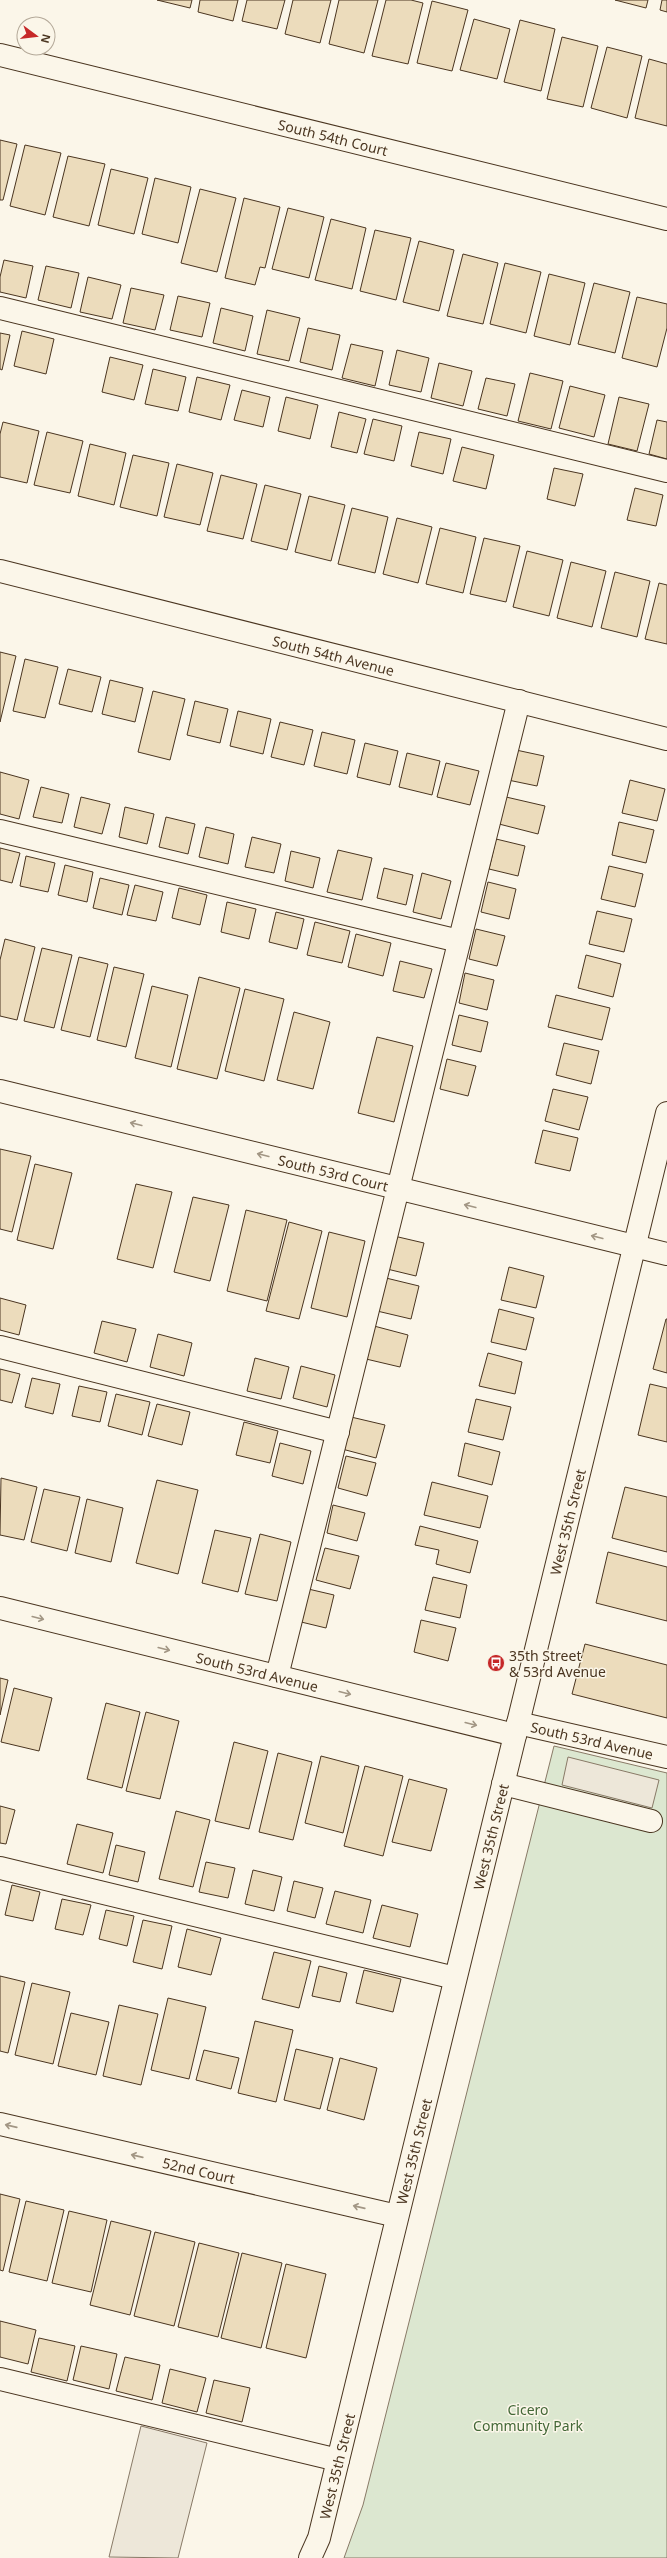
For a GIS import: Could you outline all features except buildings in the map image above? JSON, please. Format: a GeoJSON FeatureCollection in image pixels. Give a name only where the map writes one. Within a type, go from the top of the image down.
{"type":"FeatureCollection","features":[{"type":"Feature","properties":{"kind":"street","name":"South 54th Court"},"geometry":{"type":"LineString","coordinates":[[0,55],[667,219]]}},
{"type":"Feature","properties":{"kind":"street"},"geometry":{"type":"LineString","coordinates":[[0,308],[667,471]]}},
{"type":"Feature","properties":{"kind":"street","name":"South 54th Avenue"},"geometry":{"type":"LineString","coordinates":[[0,571],[667,739]]}},
{"type":"Feature","properties":{"kind":"street"},"geometry":{"type":"LineString","coordinates":[[276,1676],[519,702]]}},
{"type":"Feature","properties":{"kind":"street"},"geometry":{"type":"LineString","coordinates":[[0,831],[459,941]]}},
{"type":"Feature","properties":{"kind":"street","name":"South 53rd Court"},"geometry":{"type":"LineString","coordinates":[[0,1091],[667,1254]]}},
{"type":"Feature","properties":{"kind":"street","name":"West 35th Street"},"geometry":{"type":"LineString","coordinates":[[310,2558],[319,2538],[667,1113]]}},
{"type":"Feature","properties":{"kind":"street"},"geometry":{"type":"LineString","coordinates":[[0,1347],[338,1432]]}},
{"type":"Feature","properties":{"kind":"street","name":"South 53rd Avenue"},"geometry":{"type":"LineString","coordinates":[[0,1608],[276,1676],[516,1729],[667,1756]]}},
{"type":"Feature","properties":{"kind":"street"},"geometry":{"type":"LineString","coordinates":[[503,1784],[650,1821]]}},
{"type":"Feature","properties":{"kind":"street"},"geometry":{"type":"LineString","coordinates":[[0,1868],[456,1978]]}},
{"type":"Feature","properties":{"kind":"street","name":"52nd Court"},"geometry":{"type":"LineString","coordinates":[[0,2124],[398,2216]]}},
{"type":"Feature","properties":{"kind":"street"},"geometry":{"type":"LineString","coordinates":[[0,2379],[338,2460]]}},
{"type":"Feature","properties":{"kind":"green space","name":"Cicero Community Park"},"geometry":{"type":"Polygon","coordinates":[[[554,1746],[667,1773],[667,2558],[344,2558],[363,2505],[554,1746]]]}},
{"type":"Feature","properties":{"kind":"shaded area"},"geometry":{"type":"Polygon","coordinates":[[[568,1757],[659,1780],[652,1808],[562,1785],[568,1757]]]}},
{"type":"Feature","properties":{"kind":"shaded area"},"geometry":{"type":"Polygon","coordinates":[[[141,2426],[207,2443],[178,2558],[109,2557],[141,2426]]]}},
{"type":"Feature","properties":{"kind":"place","name":"35th Street & 53rd Avenue"},"geometry":{"type":"Point","coordinates":[496,1663]}}]}
